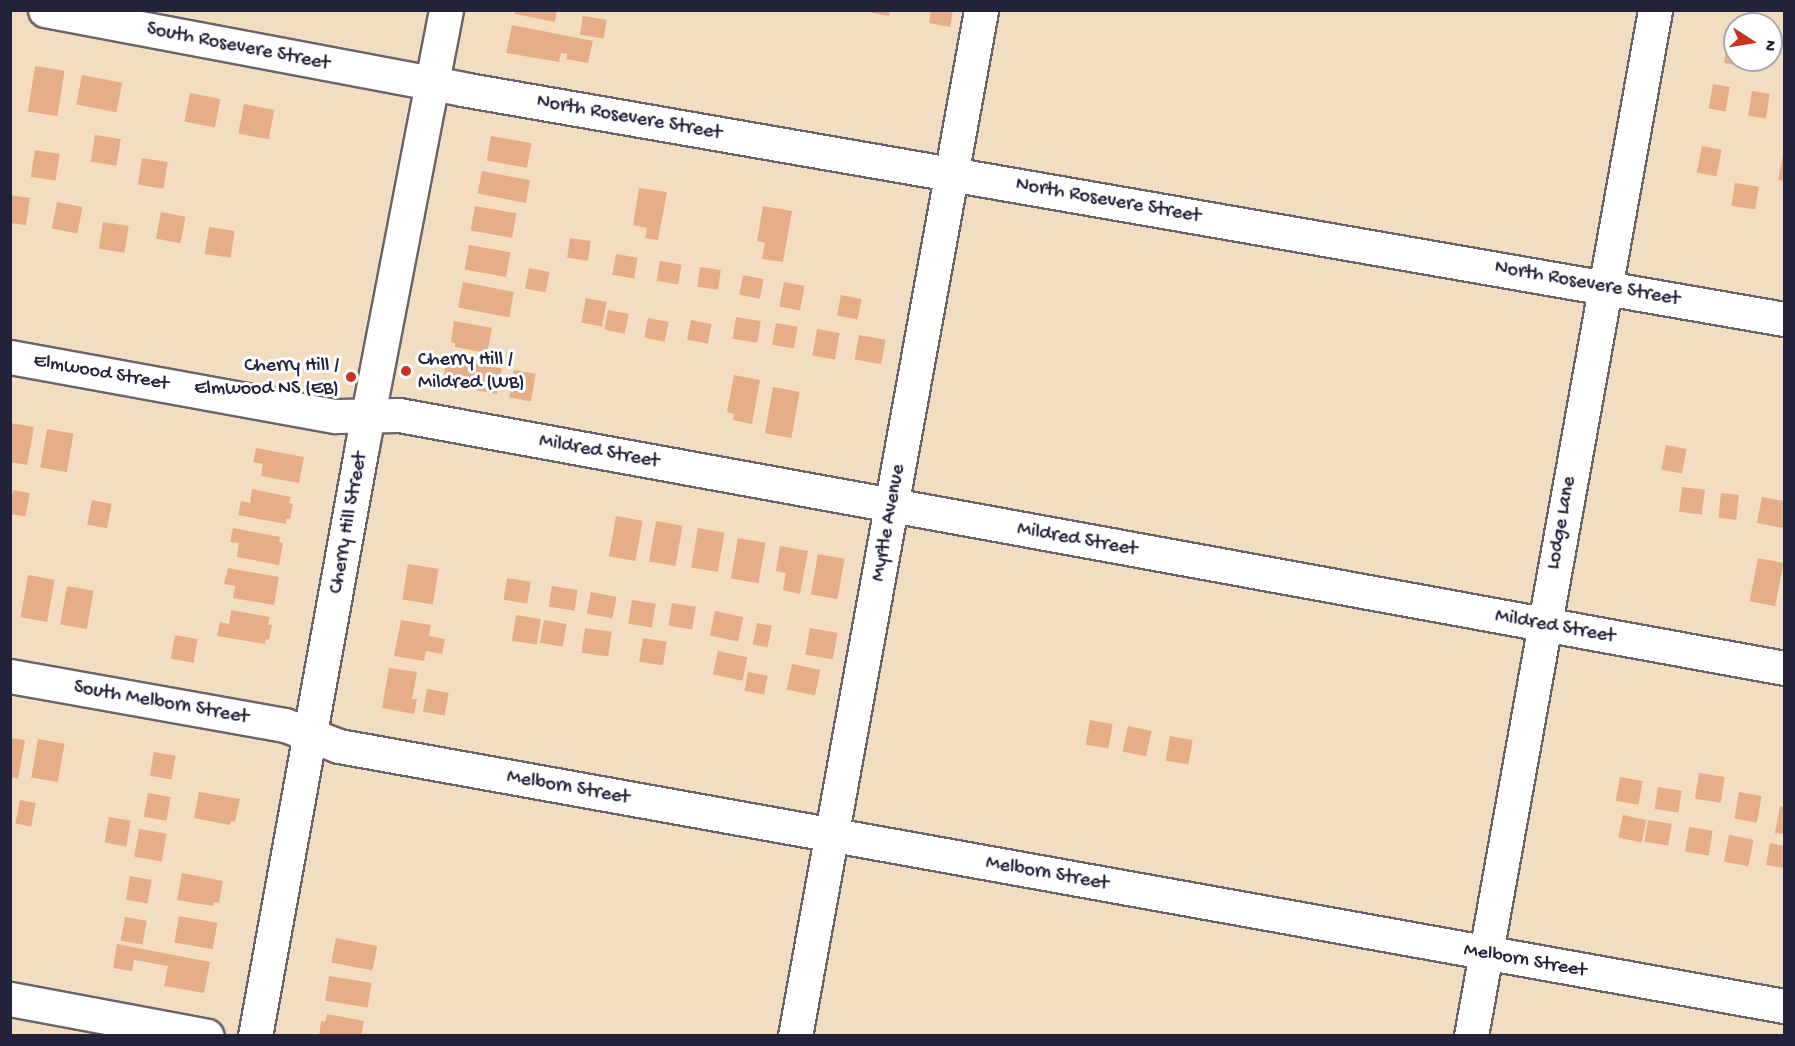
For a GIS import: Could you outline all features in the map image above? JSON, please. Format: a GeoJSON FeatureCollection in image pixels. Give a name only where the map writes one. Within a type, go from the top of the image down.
{"type":"FeatureCollection","features":[{"type":"Feature","properties":{"kind":"street","name":"South Rosevere Street"},"geometry":{"type":"LineString","coordinates":[[45,10],[432,84]]}},
{"type":"Feature","properties":{"kind":"street","name":"Cherry Hill Street"},"geometry":{"type":"LineString","coordinates":[[255,1035],[446,10]]}},
{"type":"Feature","properties":{"kind":"street","name":"Myrtle Avenue"},"geometry":{"type":"LineString","coordinates":[[795,1035],[893,507],[981,10]]}},
{"type":"Feature","properties":{"kind":"street","name":"Lodge Lane"},"geometry":{"type":"LineString","coordinates":[[1471,1035],[1655,10]]}},
{"type":"Feature","properties":{"kind":"street","name":"North Rosevere Street"},"geometry":{"type":"LineString","coordinates":[[432,84],[1785,319]]}},
{"type":"Feature","properties":{"kind":"street","name":"Elmwood Street"},"geometry":{"type":"LineString","coordinates":[[10,357],[336,416],[370,416]]}},
{"type":"Feature","properties":{"kind":"street","name":"Mildred Street"},"geometry":{"type":"LineString","coordinates":[[370,416],[399,415],[1785,668]]}},
{"type":"Feature","properties":{"kind":"street","name":"South Melborn Street"},"geometry":{"type":"LineString","coordinates":[[10,676],[285,725],[311,733]]}},
{"type":"Feature","properties":{"kind":"street","name":"Melborn Street"},"geometry":{"type":"LineString","coordinates":[[311,733],[339,746],[1785,1006]]}},
{"type":"Feature","properties":{"kind":"street"},"geometry":{"type":"LineString","coordinates":[[10,999],[207,1035]]}},
{"type":"Feature","properties":{"kind":"building"},"geometry":{"type":"Polygon","coordinates":[[[515,10],[557,10],[555,22],[515,14],[515,10]]]}},
{"type":"Feature","properties":{"kind":"building"},"geometry":{"type":"Polygon","coordinates":[[[872,10],[890,10],[889,16],[872,13],[872,10]]]}},
{"type":"Feature","properties":{"kind":"building"},"geometry":{"type":"Polygon","coordinates":[[[931,10],[953,10],[950,27],[929,23],[931,10]]]}},
{"type":"Feature","properties":{"kind":"building"},"geometry":{"type":"Polygon","coordinates":[[[583,16],[607,20],[604,39],[580,35],[583,16]]]}},
{"type":"Feature","properties":{"kind":"building"},"geometry":{"type":"Polygon","coordinates":[[[512,25],[593,41],[588,63],[566,59],[567,54],[561,53],[559,62],[506,53],[512,25]]]}},
{"type":"Feature","properties":{"kind":"building"},"geometry":{"type":"Polygon","coordinates":[[[35,66],[65,71],[57,116],[28,111],[35,66]]]}},
{"type":"Feature","properties":{"kind":"building"},"geometry":{"type":"Polygon","coordinates":[[[82,75],[122,83],[117,112],[76,104],[82,75]]]}},
{"type":"Feature","properties":{"kind":"building"},"geometry":{"type":"Polygon","coordinates":[[[1713,84],[1730,87],[1725,112],[1709,109],[1713,84]]]}},
{"type":"Feature","properties":{"kind":"building"},"geometry":{"type":"Polygon","coordinates":[[[1752,91],[1770,94],[1766,119],[1748,116],[1752,91]]]}},
{"type":"Feature","properties":{"kind":"building"},"geometry":{"type":"Polygon","coordinates":[[[190,93],[220,99],[215,127],[184,121],[190,93]]]}},
{"type":"Feature","properties":{"kind":"building"},"geometry":{"type":"Polygon","coordinates":[[[244,104],[274,110],[269,139],[238,133],[244,104]]]}},
{"type":"Feature","properties":{"kind":"building"},"geometry":{"type":"Polygon","coordinates":[[[95,135],[121,139],[116,166],[91,162],[95,135]]]}},
{"type":"Feature","properties":{"kind":"building"},"geometry":{"type":"Polygon","coordinates":[[[491,136],[531,143],[527,168],[487,161],[491,136]]]}},
{"type":"Feature","properties":{"kind":"building"},"geometry":{"type":"Polygon","coordinates":[[[1702,146],[1722,150],[1716,176],[1697,173],[1702,146]]]}},
{"type":"Feature","properties":{"kind":"building"},"geometry":{"type":"Polygon","coordinates":[[[35,150],[60,154],[55,181],[31,177],[35,150]]]}},
{"type":"Feature","properties":{"kind":"building"},"geometry":{"type":"Polygon","coordinates":[[[1784,156],[1784,181],[1778,180],[1784,156]]]}},
{"type":"Feature","properties":{"kind":"building"},"geometry":{"type":"Polygon","coordinates":[[[142,158],[168,162],[163,189],[138,185],[142,158]]]}},
{"type":"Feature","properties":{"kind":"building"},"geometry":{"type":"Polygon","coordinates":[[[482,171],[530,180],[526,203],[478,194],[482,171]]]}},
{"type":"Feature","properties":{"kind":"building"},"geometry":{"type":"Polygon","coordinates":[[[1735,183],[1759,187],[1755,209],[1731,206],[1735,183]]]}},
{"type":"Feature","properties":{"kind":"building"},"geometry":{"type":"Polygon","coordinates":[[[639,188],[667,192],[658,240],[645,238],[647,228],[633,225],[639,188]]]}},
{"type":"Feature","properties":{"kind":"building"},"geometry":{"type":"Polygon","coordinates":[[[10,195],[30,198],[26,225],[10,223],[10,195]]]}},
{"type":"Feature","properties":{"kind":"building"},"geometry":{"type":"Polygon","coordinates":[[[57,202],[83,207],[77,233],[52,229],[57,202]]]}},
{"type":"Feature","properties":{"kind":"building"},"geometry":{"type":"Polygon","coordinates":[[[475,206],[516,213],[512,238],[471,231],[475,206]]]}},
{"type":"Feature","properties":{"kind":"building"},"geometry":{"type":"Polygon","coordinates":[[[763,206],[792,211],[783,262],[762,259],[765,243],[757,241],[763,206]]]}},
{"type":"Feature","properties":{"kind":"building"},"geometry":{"type":"Polygon","coordinates":[[[161,212],[186,217],[180,243],[156,239],[161,212]]]}},
{"type":"Feature","properties":{"kind":"building"},"geometry":{"type":"Polygon","coordinates":[[[103,222],[129,226],[124,253],[99,249],[103,222]]]}},
{"type":"Feature","properties":{"kind":"building"},"geometry":{"type":"Polygon","coordinates":[[[209,227],[235,231],[230,258],[205,254],[209,227]]]}},
{"type":"Feature","properties":{"kind":"building"},"geometry":{"type":"Polygon","coordinates":[[[570,238],[591,241],[588,261],[567,258],[570,238]]]}},
{"type":"Feature","properties":{"kind":"building"},"geometry":{"type":"Polygon","coordinates":[[[469,245],[510,252],[506,277],[465,270],[469,245]]]}},
{"type":"Feature","properties":{"kind":"building"},"geometry":{"type":"Polygon","coordinates":[[[616,254],[638,258],[634,279],[612,275],[616,254]]]}},
{"type":"Feature","properties":{"kind":"building"},"geometry":{"type":"Polygon","coordinates":[[[660,261],[682,265],[678,285],[657,281],[660,261]]]}},
{"type":"Feature","properties":{"kind":"building"},"geometry":{"type":"Polygon","coordinates":[[[700,267],[721,270],[718,290],[697,287],[700,267]]]}},
{"type":"Feature","properties":{"kind":"building"},"geometry":{"type":"Polygon","coordinates":[[[529,268],[550,272],[546,293],[525,289],[529,268]]]}},
{"type":"Feature","properties":{"kind":"building"},"geometry":{"type":"Polygon","coordinates":[[[743,275],[764,279],[760,299],[739,295],[743,275]]]}},
{"type":"Feature","properties":{"kind":"building"},"geometry":{"type":"Polygon","coordinates":[[[463,282],[514,292],[509,317],[458,308],[463,282]]]}},
{"type":"Feature","properties":{"kind":"building"},"geometry":{"type":"Polygon","coordinates":[[[784,282],[805,286],[800,311],[779,307],[784,282]]]}},
{"type":"Feature","properties":{"kind":"building"},"geometry":{"type":"Polygon","coordinates":[[[841,295],[862,299],[858,320],[837,316],[841,295]]]}},
{"type":"Feature","properties":{"kind":"building"},"geometry":{"type":"Polygon","coordinates":[[[586,298],[607,302],[602,327],[581,323],[586,298]]]}},
{"type":"Feature","properties":{"kind":"building"},"geometry":{"type":"Polygon","coordinates":[[[608,310],[629,314],[625,334],[604,330],[608,310]]]}},
{"type":"Feature","properties":{"kind":"building"},"geometry":{"type":"Polygon","coordinates":[[[736,317],[761,321],[757,343],[733,339],[736,317]]]}},
{"type":"Feature","properties":{"kind":"building"},"geometry":{"type":"Polygon","coordinates":[[[648,318],[669,322],[665,342],[644,338],[648,318]]]}},
{"type":"Feature","properties":{"kind":"building"},"geometry":{"type":"Polygon","coordinates":[[[691,320],[712,324],[708,344],[687,340],[691,320]]]}},
{"type":"Feature","properties":{"kind":"building"},"geometry":{"type":"Polygon","coordinates":[[[454,321],[492,328],[487,353],[455,347],[455,343],[451,342],[454,321]]]}},
{"type":"Feature","properties":{"kind":"building"},"geometry":{"type":"Polygon","coordinates":[[[776,323],[798,327],[794,348],[772,345],[776,323]]]}},
{"type":"Feature","properties":{"kind":"building"},"geometry":{"type":"Polygon","coordinates":[[[817,329],[840,333],[835,360],[812,356],[817,329]]]}},
{"type":"Feature","properties":{"kind":"building"},"geometry":{"type":"Polygon","coordinates":[[[859,335],[886,340],[881,364],[855,360],[859,335]]]}},
{"type":"Feature","properties":{"kind":"building"},"geometry":{"type":"Polygon","coordinates":[[[447,358],[502,369],[497,394],[442,384],[447,358]]]}},
{"type":"Feature","properties":{"kind":"building"},"geometry":{"type":"Polygon","coordinates":[[[514,370],[536,374],[531,401],[509,398],[514,370]]]}},
{"type":"Feature","properties":{"kind":"building"},"geometry":{"type":"Polygon","coordinates":[[[734,375],[760,380],[752,424],[733,420],[734,414],[727,412],[734,375]]]}},
{"type":"Feature","properties":{"kind":"building"},"geometry":{"type":"Polygon","coordinates":[[[773,387],[800,392],[791,438],[765,433],[773,387]]]}},
{"type":"Feature","properties":{"kind":"building"},"geometry":{"type":"Polygon","coordinates":[[[10,423],[34,427],[27,465],[10,462],[10,423]]]}},
{"type":"Feature","properties":{"kind":"building"},"geometry":{"type":"Polygon","coordinates":[[[47,429],[74,434],[67,472],[40,467],[47,429]]]}},
{"type":"Feature","properties":{"kind":"building"},"geometry":{"type":"Polygon","coordinates":[[[1666,445],[1687,449],[1682,474],[1661,470],[1666,445]]]}},
{"type":"Feature","properties":{"kind":"building"},"geometry":{"type":"Polygon","coordinates":[[[256,448],[304,457],[299,483],[261,476],[263,464],[253,462],[256,448]]]}},
{"type":"Feature","properties":{"kind":"building"},"geometry":{"type":"Polygon","coordinates":[[[1682,487],[1705,490],[1702,515],[1679,512],[1682,487]]]}},
{"type":"Feature","properties":{"kind":"building"},"geometry":{"type":"Polygon","coordinates":[[[252,489],[291,497],[289,503],[293,504],[290,519],[286,519],[286,524],[238,515],[241,501],[250,503],[252,489]]]}},
{"type":"Feature","properties":{"kind":"building"},"geometry":{"type":"Polygon","coordinates":[[[13,490],[30,493],[26,517],[10,514],[13,490]]]}},
{"type":"Feature","properties":{"kind":"building"},"geometry":{"type":"Polygon","coordinates":[[[1721,493],[1739,495],[1736,520],[1718,518],[1721,493]]]}},
{"type":"Feature","properties":{"kind":"building"},"geometry":{"type":"Polygon","coordinates":[[[1762,497],[1784,501],[1783,528],[1757,523],[1762,497]]]}},
{"type":"Feature","properties":{"kind":"building"},"geometry":{"type":"Polygon","coordinates":[[[92,500],[112,504],[107,528],[87,525],[92,500]]]}},
{"type":"Feature","properties":{"kind":"building"},"geometry":{"type":"Polygon","coordinates":[[[616,516],[643,521],[635,561],[609,556],[616,516]]]}},
{"type":"Feature","properties":{"kind":"building"},"geometry":{"type":"Polygon","coordinates":[[[656,521],[683,526],[675,566],[649,561],[656,521]]]}},
{"type":"Feature","properties":{"kind":"building"},"geometry":{"type":"Polygon","coordinates":[[[233,528],[280,537],[279,542],[283,543],[279,565],[237,557],[239,543],[230,542],[233,528]]]}},
{"type":"Feature","properties":{"kind":"building"},"geometry":{"type":"Polygon","coordinates":[[[698,528],[725,533],[718,572],[691,567],[698,528]]]}},
{"type":"Feature","properties":{"kind":"building"},"geometry":{"type":"Polygon","coordinates":[[[738,538],[766,543],[758,583],[731,578],[738,538]]]}},
{"type":"Feature","properties":{"kind":"building"},"geometry":{"type":"Polygon","coordinates":[[[780,546],[808,551],[800,594],[783,590],[786,573],[776,571],[780,546]]]}},
{"type":"Feature","properties":{"kind":"building"},"geometry":{"type":"Polygon","coordinates":[[[818,554],[845,559],[837,599],[811,594],[818,554]]]}},
{"type":"Feature","properties":{"kind":"building"},"geometry":{"type":"Polygon","coordinates":[[[1758,558],[1784,563],[1775,606],[1750,601],[1758,558]]]}},
{"type":"Feature","properties":{"kind":"building"},"geometry":{"type":"Polygon","coordinates":[[[408,564],[439,569],[433,604],[402,600],[408,564]]]}},
{"type":"Feature","properties":{"kind":"building"},"geometry":{"type":"Polygon","coordinates":[[[228,568],[279,577],[274,605],[233,598],[235,586],[224,584],[228,568]]]}},
{"type":"Feature","properties":{"kind":"building"},"geometry":{"type":"Polygon","coordinates":[[[28,575],[55,580],[47,622],[21,617],[28,575]]]}},
{"type":"Feature","properties":{"kind":"building"},"geometry":{"type":"Polygon","coordinates":[[[507,578],[531,582],[527,603],[504,600],[507,578]]]}},
{"type":"Feature","properties":{"kind":"building"},"geometry":{"type":"Polygon","coordinates":[[[67,586],[94,591],[87,629],[60,624],[67,586]]]}},
{"type":"Feature","properties":{"kind":"building"},"geometry":{"type":"Polygon","coordinates":[[[552,586],[578,590],[574,611],[549,607],[552,586]]]}},
{"type":"Feature","properties":{"kind":"building"},"geometry":{"type":"Polygon","coordinates":[[[591,592],[617,597],[612,619],[587,614],[591,592]]]}},
{"type":"Feature","properties":{"kind":"building"},"geometry":{"type":"Polygon","coordinates":[[[632,600],[656,604],[652,627],[628,624],[632,600]]]}},
{"type":"Feature","properties":{"kind":"building"},"geometry":{"type":"Polygon","coordinates":[[[672,603],[696,607],[692,629],[668,626],[672,603]]]}},
{"type":"Feature","properties":{"kind":"building"},"geometry":{"type":"Polygon","coordinates":[[[231,610],[270,617],[268,624],[272,625],[269,640],[266,639],[265,644],[217,636],[220,622],[229,624],[231,610]]]}},
{"type":"Feature","properties":{"kind":"building"},"geometry":{"type":"Polygon","coordinates":[[[715,611],[743,617],[738,641],[710,635],[715,611]]]}},
{"type":"Feature","properties":{"kind":"building"},"geometry":{"type":"Polygon","coordinates":[[[516,615],[541,619],[537,645],[512,641],[516,615]]]}},
{"type":"Feature","properties":{"kind":"building"},"geometry":{"type":"Polygon","coordinates":[[[401,620],[431,625],[429,636],[445,639],[442,654],[426,651],[424,661],[394,656],[401,620]]]}},
{"type":"Feature","properties":{"kind":"building"},"geometry":{"type":"Polygon","coordinates":[[[544,620],[567,624],[563,647],[540,643],[544,620]]]}},
{"type":"Feature","properties":{"kind":"building"},"geometry":{"type":"Polygon","coordinates":[[[757,623],[772,626],[768,647],[753,645],[757,623]]]}},
{"type":"Feature","properties":{"kind":"building"},"geometry":{"type":"Polygon","coordinates":[[[585,628],[612,632],[608,657],[582,653],[585,628]]]}},
{"type":"Feature","properties":{"kind":"building"},"geometry":{"type":"Polygon","coordinates":[[[810,628],[838,633],[833,659],[805,655],[810,628]]]}},
{"type":"Feature","properties":{"kind":"building"},"geometry":{"type":"Polygon","coordinates":[[[175,635],[198,639],[193,663],[171,659],[175,635]]]}},
{"type":"Feature","properties":{"kind":"building"},"geometry":{"type":"Polygon","coordinates":[[[643,638],[667,642],[663,665],[639,662],[643,638]]]}},
{"type":"Feature","properties":{"kind":"building"},"geometry":{"type":"Polygon","coordinates":[[[718,651],[747,657],[742,681],[713,674],[718,651]]]}},
{"type":"Feature","properties":{"kind":"building"},"geometry":{"type":"Polygon","coordinates":[[[792,664],[820,670],[815,695],[787,689],[792,664]]]}},
{"type":"Feature","properties":{"kind":"building"},"geometry":{"type":"Polygon","coordinates":[[[389,668],[417,672],[412,699],[417,699],[414,714],[382,708],[389,668]]]}},
{"type":"Feature","properties":{"kind":"building"},"geometry":{"type":"Polygon","coordinates":[[[748,672],[768,676],[764,694],[744,691],[748,672]]]}},
{"type":"Feature","properties":{"kind":"building"},"geometry":{"type":"Polygon","coordinates":[[[427,689],[449,693],[445,715],[423,712],[427,689]]]}},
{"type":"Feature","properties":{"kind":"building"},"geometry":{"type":"Polygon","coordinates":[[[1090,720],[1113,724],[1108,749],[1086,745],[1090,720]]]}},
{"type":"Feature","properties":{"kind":"building"},"geometry":{"type":"Polygon","coordinates":[[[1128,726],[1151,731],[1146,756],[1123,751],[1128,726]]]}},
{"type":"Feature","properties":{"kind":"building"},"geometry":{"type":"Polygon","coordinates":[[[1170,736],[1193,740],[1188,765],[1166,761],[1170,736]]]}},
{"type":"Feature","properties":{"kind":"building"},"geometry":{"type":"Polygon","coordinates":[[[10,738],[25,740],[18,779],[10,777],[10,738]]]}},
{"type":"Feature","properties":{"kind":"building"},"geometry":{"type":"Polygon","coordinates":[[[38,739],[65,744],[58,782],[31,777],[38,739]]]}},
{"type":"Feature","properties":{"kind":"building"},"geometry":{"type":"Polygon","coordinates":[[[154,752],[176,756],[171,779],[150,776],[154,752]]]}},
{"type":"Feature","properties":{"kind":"building"},"geometry":{"type":"Polygon","coordinates":[[[1699,773],[1725,777],[1721,803],[1695,799],[1699,773]]]}},
{"type":"Feature","properties":{"kind":"building"},"geometry":{"type":"Polygon","coordinates":[[[1620,777],[1643,781],[1638,805],[1616,801],[1620,777]]]}},
{"type":"Feature","properties":{"kind":"building"},"geometry":{"type":"Polygon","coordinates":[[[1658,787],[1682,791],[1678,812],[1655,809],[1658,787]]]}},
{"type":"Feature","properties":{"kind":"building"},"geometry":{"type":"Polygon","coordinates":[[[199,792],[240,799],[235,822],[231,821],[230,825],[194,818],[199,792]]]}},
{"type":"Feature","properties":{"kind":"building"},"geometry":{"type":"Polygon","coordinates":[[[1739,792],[1762,796],[1757,823],[1734,819],[1739,792]]]}},
{"type":"Feature","properties":{"kind":"building"},"geometry":{"type":"Polygon","coordinates":[[[148,793],[171,797],[166,821],[144,817],[148,793]]]}},
{"type":"Feature","properties":{"kind":"building"},"geometry":{"type":"Polygon","coordinates":[[[20,800],[36,803],[31,827],[15,824],[20,800]]]}},
{"type":"Feature","properties":{"kind":"building"},"geometry":{"type":"Polygon","coordinates":[[[1780,806],[1784,807],[1784,834],[1775,833],[1780,806]]]}},
{"type":"Feature","properties":{"kind":"building"},"geometry":{"type":"Polygon","coordinates":[[[1623,815],[1646,820],[1642,842],[1618,837],[1623,815]]]}},
{"type":"Feature","properties":{"kind":"building"},"geometry":{"type":"Polygon","coordinates":[[[109,817],[131,821],[126,846],[104,843],[109,817]]]}},
{"type":"Feature","properties":{"kind":"building"},"geometry":{"type":"Polygon","coordinates":[[[1648,820],[1672,824],[1668,845],[1645,842],[1648,820]]]}},
{"type":"Feature","properties":{"kind":"building"},"geometry":{"type":"Polygon","coordinates":[[[1689,827],[1713,831],[1709,855],[1685,852],[1689,827]]]}},
{"type":"Feature","properties":{"kind":"building"},"geometry":{"type":"Polygon","coordinates":[[[139,829],[167,834],[162,861],[134,857],[139,829]]]}},
{"type":"Feature","properties":{"kind":"building"},"geometry":{"type":"Polygon","coordinates":[[[1729,835],[1754,840],[1748,866],[1724,862],[1729,835]]]}},
{"type":"Feature","properties":{"kind":"building"},"geometry":{"type":"Polygon","coordinates":[[[1770,843],[1784,846],[1784,868],[1766,865],[1770,843]]]}},
{"type":"Feature","properties":{"kind":"building"},"geometry":{"type":"Polygon","coordinates":[[[182,873],[223,881],[219,903],[214,902],[213,906],[177,900],[182,873]]]}},
{"type":"Feature","properties":{"kind":"building"},"geometry":{"type":"Polygon","coordinates":[[[130,876],[152,880],[147,903],[126,900],[130,876]]]}},
{"type":"Feature","properties":{"kind":"building"},"geometry":{"type":"Polygon","coordinates":[[[179,916],[217,923],[213,949],[174,943],[179,916]]]}},
{"type":"Feature","properties":{"kind":"building"},"geometry":{"type":"Polygon","coordinates":[[[125,917],[147,921],[142,944],[121,941],[125,917]]]}},
{"type":"Feature","properties":{"kind":"building"},"geometry":{"type":"Polygon","coordinates":[[[336,938],[377,946],[372,971],[331,963],[336,938]]]}},
{"type":"Feature","properties":{"kind":"building"},"geometry":{"type":"Polygon","coordinates":[[[117,944],[210,962],[204,993],[164,986],[168,966],[134,960],[132,971],[113,968],[117,944]]]}},
{"type":"Feature","properties":{"kind":"building"},"geometry":{"type":"Polygon","coordinates":[[[329,976],[371,983],[368,1007],[325,1001],[329,976]]]}},
{"type":"Feature","properties":{"kind":"building"},"geometry":{"type":"Polygon","coordinates":[[[327,1014],[364,1021],[361,1036],[319,1036],[321,1021],[325,1022],[327,1014]]]}},
{"type":"Feature","properties":{"kind":"place","name":"Cherry Hill / Mildred (WB)"},"geometry":{"type":"Point","coordinates":[406,371]}},
{"type":"Feature","properties":{"kind":"place","name":"Cherry Hill / Elmwood NS (EB)"},"geometry":{"type":"Point","coordinates":[351,377]}}]}
